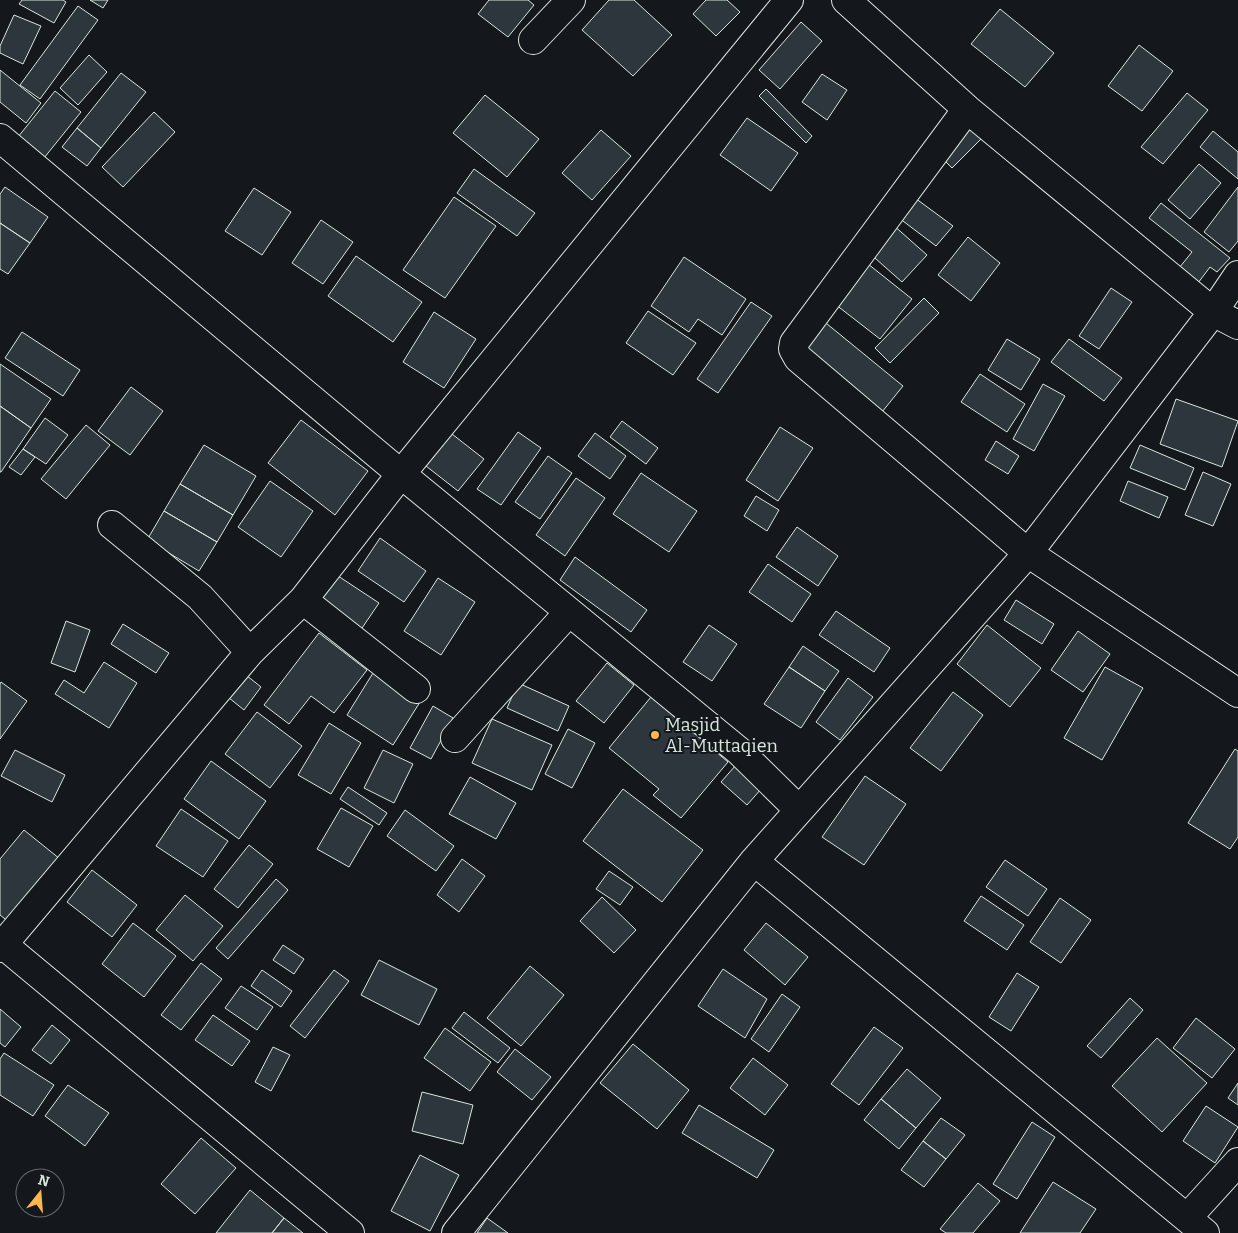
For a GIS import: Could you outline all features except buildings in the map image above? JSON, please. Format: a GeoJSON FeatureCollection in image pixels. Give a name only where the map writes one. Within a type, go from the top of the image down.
{"type":"FeatureCollection","features":[{"type":"Feature","properties":{"kind":"street"},"geometry":{"type":"LineString","coordinates":[[533,40],[571,0]]}},
{"type":"Feature","properties":{"kind":"street"},"geometry":{"type":"LineString","coordinates":[[350,1233],[1,945],[250,652],[303,600],[401,474],[789,0]]}},
{"type":"Feature","properties":{"kind":"street"},"geometry":{"type":"LineString","coordinates":[[846,0],[967,109],[1213,312],[1238,325]]}},
{"type":"Feature","properties":{"kind":"street"},"geometry":{"type":"LineString","coordinates":[[967,109],[794,343],[793,350],[798,358],[1028,553],[1238,693]]}},
{"type":"Feature","properties":{"kind":"street"},"geometry":{"type":"LineString","coordinates":[[0,138],[401,474],[739,751],[799,810]]}},
{"type":"Feature","properties":{"kind":"street"},"geometry":{"type":"LineString","coordinates":[[456,1233],[754,861],[1028,553],[1213,312],[1238,276]]}},
{"type":"Feature","properties":{"kind":"street"},"geometry":{"type":"LineString","coordinates":[[112,525],[200,597],[250,652]]}},
{"type":"Feature","properties":{"kind":"street"},"geometry":{"type":"LineString","coordinates":[[303,600],[416,690]]}},
{"type":"Feature","properties":{"kind":"street"},"geometry":{"type":"LineString","coordinates":[[455,738],[569,612]]}},
{"type":"Feature","properties":{"kind":"street"},"geometry":{"type":"LineString","coordinates":[[754,861],[1196,1225],[1238,1162]]}},
{"type":"Feature","properties":{"kind":"place","name":"Masjid Al-Muttaqien"},"geometry":{"type":"Point","coordinates":[655,735]}}]}
